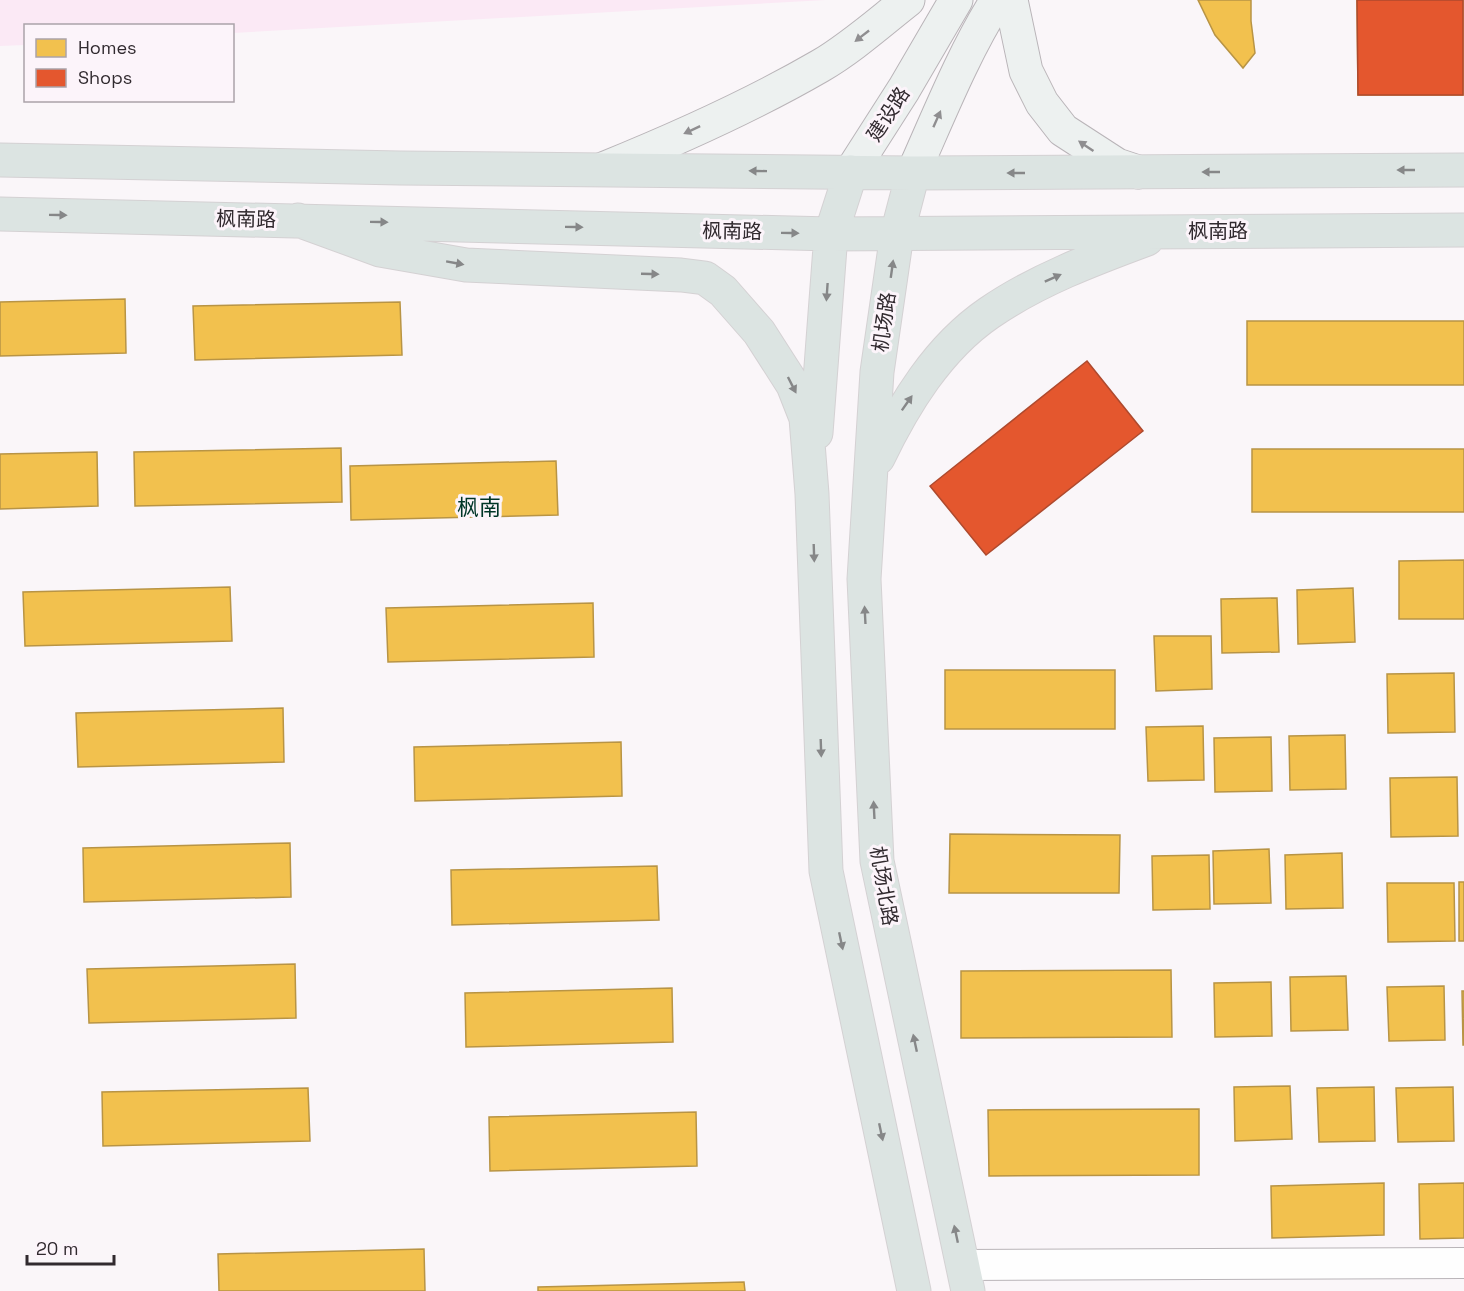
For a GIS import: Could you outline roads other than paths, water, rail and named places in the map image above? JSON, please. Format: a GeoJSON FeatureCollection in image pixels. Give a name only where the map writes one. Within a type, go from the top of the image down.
{"type":"FeatureCollection","features":[{"type":"Feature","properties":{"kind":"main road"},"geometry":{"type":"LineString","coordinates":[[603,170],[737,109],[821,65],[908,0]]}},
{"type":"Feature","properties":{"kind":"main road","name":"建设路"},"geometry":{"type":"LineString","coordinates":[[831,234],[850,172],[904,89],[956,0]]}},
{"type":"Feature","properties":{"kind":"main road"},"geometry":{"type":"LineString","coordinates":[[914,173],[947,96],[983,22],[997,0]]}},
{"type":"Feature","properties":{"kind":"main road"},"geometry":{"type":"LineString","coordinates":[[1011,0],[1026,71],[1041,104],[1063,130],[1117,165],[1138,172]]}},
{"type":"Feature","properties":{"kind":"main road"},"geometry":{"type":"LineString","coordinates":[[0,160],[914,173],[1464,170]]}},
{"type":"Feature","properties":{"kind":"main road","name":"机场路"},"geometry":{"type":"LineString","coordinates":[[870,473],[877,372],[897,234],[914,173]]}},
{"type":"Feature","properties":{"kind":"main road","name":"枫南路"},"geometry":{"type":"LineString","coordinates":[[0,214],[831,234],[1464,230]]}},
{"type":"Feature","properties":{"kind":"main road"},"geometry":{"type":"LineString","coordinates":[[298,220],[380,250],[466,265],[705,278],[723,291],[759,332],[793,385],[806,418],[812,494],[826,872],[914,1291]]}},
{"type":"Feature","properties":{"kind":"main road"},"geometry":{"type":"LineString","coordinates":[[870,473],[898,416],[923,379],[954,343],[988,314],[1047,280],[1168,231]]}},
{"type":"Feature","properties":{"kind":"main road"},"geometry":{"type":"LineString","coordinates":[[812,494],[831,234]]}},
{"type":"Feature","properties":{"kind":"main road","name":"机场北路"},"geometry":{"type":"LineString","coordinates":[[870,473],[864,579],[877,861],[965,1278]]}},
{"type":"Feature","properties":{"kind":"street"},"geometry":{"type":"LineString","coordinates":[[965,1278],[1464,1263]]}},
{"type":"Feature","properties":{"kind":"district","name":"枫南"},"geometry":{"type":"Point","coordinates":[479,507]}}]}
